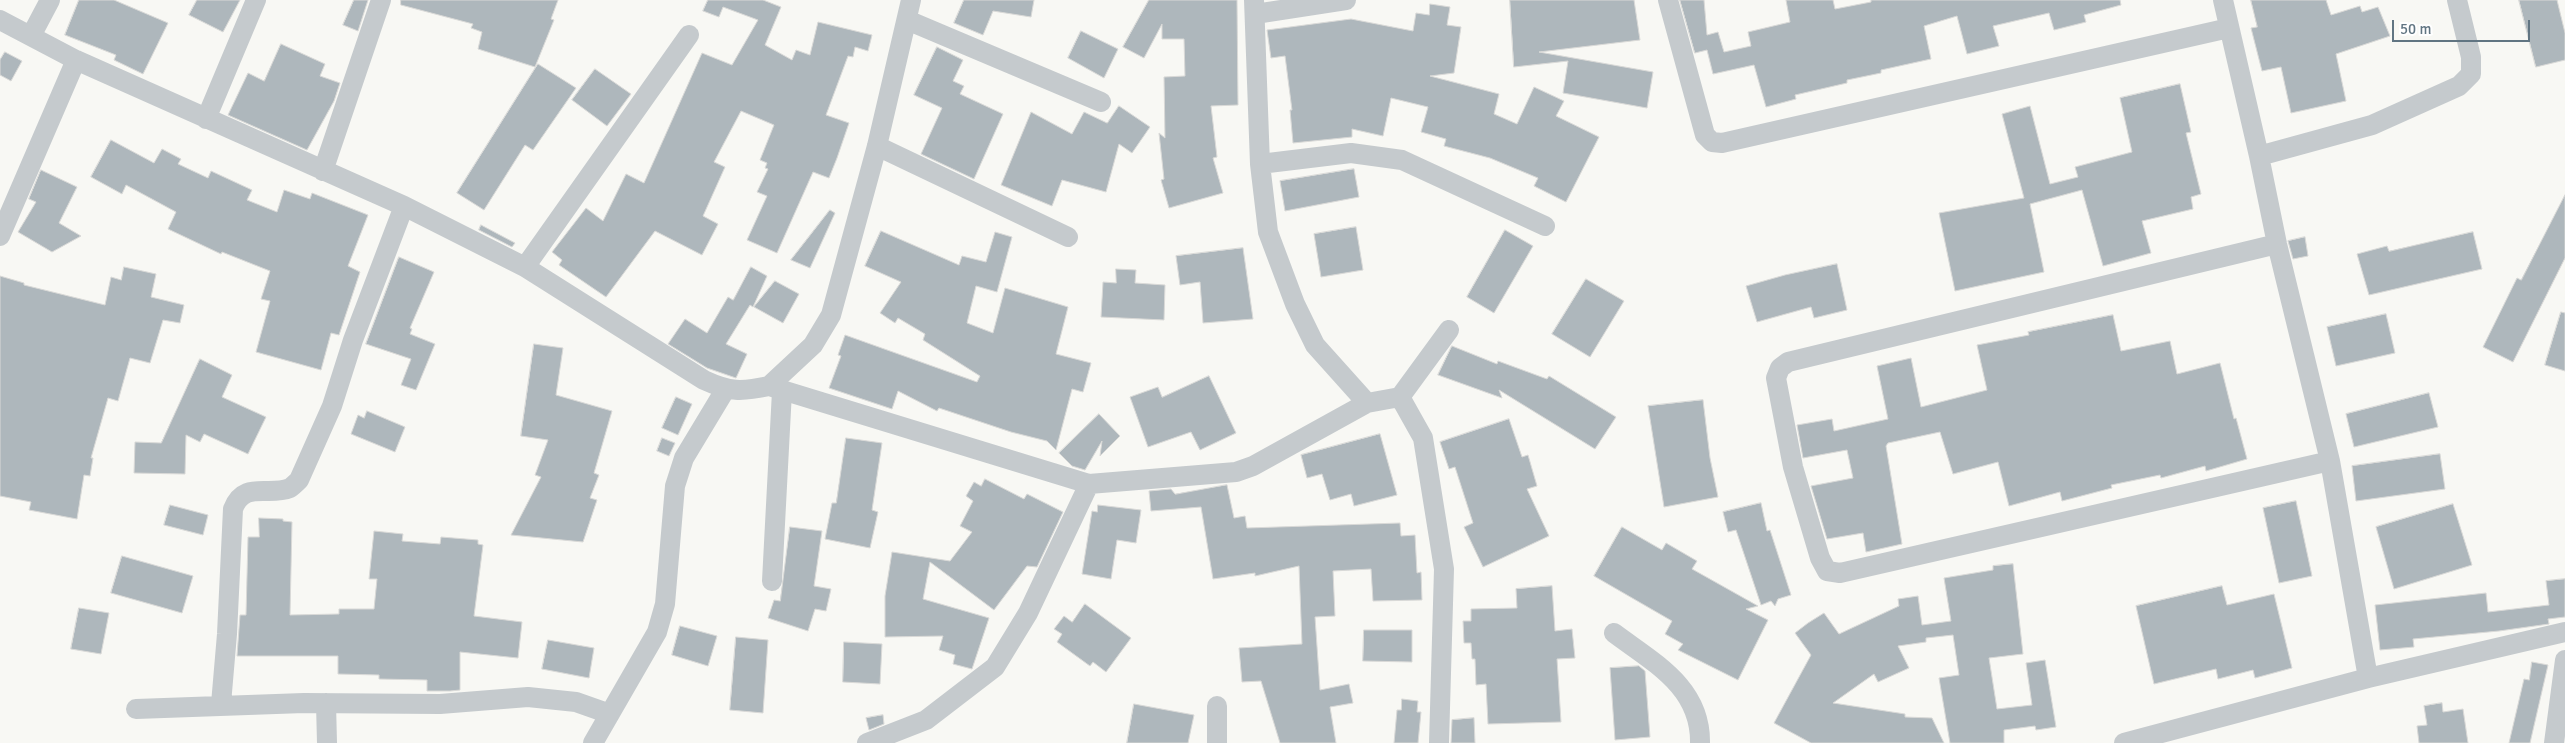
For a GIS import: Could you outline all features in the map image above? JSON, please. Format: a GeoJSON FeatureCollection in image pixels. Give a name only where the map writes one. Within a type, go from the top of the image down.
{"type":"FeatureCollection","features":[{"type":"Feature","properties":{"kind":"street"},"geometry":{"type":"LineString","coordinates":[[31,36],[50,0]]}},
{"type":"Feature","properties":{"kind":"street"},"geometry":{"type":"LineString","coordinates":[[206,119],[256,0]]}},
{"type":"Feature","properties":{"kind":"street"},"geometry":{"type":"LineString","coordinates":[[323,171],[381,0]]}},
{"type":"Feature","properties":{"kind":"street"},"geometry":{"type":"LineString","coordinates":[[772,581],[776,388],[813,345],[831,315],[877,146],[912,0]]}},
{"type":"Feature","properties":{"kind":"street"},"geometry":{"type":"LineString","coordinates":[[1346,0],[1254,7],[1260,164],[1268,232],[1295,304],[1315,344],[1367,403]]}},
{"type":"Feature","properties":{"kind":"street"},"geometry":{"type":"LineString","coordinates":[[1668,0],[1705,135],[1712,142],[1722,143],[2229,28]]}},
{"type":"Feature","properties":{"kind":"street"},"geometry":{"type":"LineString","coordinates":[[2222,0],[2259,156],[2277,244],[2330,461],[2368,678]]}},
{"type":"Feature","properties":{"kind":"street"},"geometry":{"type":"LineString","coordinates":[[2259,156],[2372,125],[2459,86],[2471,74],[2471,57],[2457,0]]}},
{"type":"Feature","properties":{"kind":"street"},"geometry":{"type":"LineString","coordinates":[[0,20],[76,60],[404,206],[525,267],[704,380],[725,390],[744,391],[776,388],[1089,484],[1236,472],[1253,466],[1367,403],[1400,397],[1449,330]]}},
{"type":"Feature","properties":{"kind":"street"},"geometry":{"type":"LineString","coordinates":[[907,20],[1101,102]]}},
{"type":"Feature","properties":{"kind":"street"},"geometry":{"type":"LineString","coordinates":[[525,267],[689,35]]}},
{"type":"Feature","properties":{"kind":"street"},"geometry":{"type":"LineString","coordinates":[[0,236],[76,60]]}},
{"type":"Feature","properties":{"kind":"street"},"geometry":{"type":"LineString","coordinates":[[877,146],[1068,237]]}},
{"type":"Feature","properties":{"kind":"street"},"geometry":{"type":"LineString","coordinates":[[1260,164],[1351,153],[1402,160],[1545,226]]}},
{"type":"Feature","properties":{"kind":"street"},"geometry":{"type":"LineString","coordinates":[[221,704],[227,634],[233,509],[237,498],[246,492],[290,488],[300,480],[332,406],[353,340],[404,206]]}},
{"type":"Feature","properties":{"kind":"street"},"geometry":{"type":"LineString","coordinates":[[2277,244],[1788,362],[1780,368],[1776,378],[1792,467],[1820,558],[1827,571],[1840,573],[2330,461]]}},
{"type":"Feature","properties":{"kind":"street"},"geometry":{"type":"LineString","coordinates":[[593,743],[657,632],[665,604],[676,486],[684,458],[725,390]]}},
{"type":"Feature","properties":{"kind":"street"},"geometry":{"type":"LineString","coordinates":[[1400,397],[1423,438],[1444,569],[1439,743]]}},
{"type":"Feature","properties":{"kind":"street"},"geometry":{"type":"LineString","coordinates":[[866,743],[926,720],[995,667],[1028,613],[1089,484]]}},
{"type":"Feature","properties":{"kind":"street"},"geometry":{"type":"LineString","coordinates":[[2124,743],[2368,678],[2565,632]]}},
{"type":"Feature","properties":{"kind":"street"},"geometry":{"type":"LineString","coordinates":[[1614,633],[1679,682],[1692,701],[1700,730],[1700,743]]}},
{"type":"Feature","properties":{"kind":"street"},"geometry":{"type":"LineString","coordinates":[[2554,743],[2565,660]]}},
{"type":"Feature","properties":{"kind":"street"},"geometry":{"type":"LineString","coordinates":[[136,709],[221,704],[440,704],[528,697],[576,702],[610,714]]}},
{"type":"Feature","properties":{"kind":"street"},"geometry":{"type":"LineString","coordinates":[[326,703],[327,743]]}},
{"type":"Feature","properties":{"kind":"street"},"geometry":{"type":"LineString","coordinates":[[1217,706],[1217,743]]}},
{"type":"Feature","properties":{"kind":"building"},"geometry":{"type":"Polygon","coordinates":[[[79,0],[114,0],[168,23],[143,74],[114,60],[116,55],[65,35],[79,0]]]}},
{"type":"Feature","properties":{"kind":"building"},"geometry":{"type":"Polygon","coordinates":[[[197,0],[240,0],[223,32],[189,15],[197,0]]]}},
{"type":"Feature","properties":{"kind":"building"},"geometry":{"type":"Polygon","coordinates":[[[354,0],[368,0],[358,31],[343,25],[354,0]]]}},
{"type":"Feature","properties":{"kind":"building"},"geometry":{"type":"Polygon","coordinates":[[[401,0],[558,0],[551,19],[554,20],[535,67],[478,49],[482,32],[471,28],[473,24],[401,5],[401,0]]]}},
{"type":"Feature","properties":{"kind":"building"},"geometry":{"type":"Polygon","coordinates":[[[708,0],[763,0],[781,7],[765,45],[792,60],[796,50],[810,55],[818,22],[872,35],[868,51],[855,47],[853,57],[848,56],[826,115],[849,123],[837,158],[829,178],[813,172],[777,253],[747,240],[767,196],[757,192],[768,169],[765,168],[767,163],[760,160],[774,125],[741,111],[714,162],[725,167],[703,216],[718,224],[702,255],[655,231],[606,297],[559,265],[562,260],[552,252],[586,208],[603,221],[626,174],[644,183],[702,53],[732,65],[758,20],[723,7],[719,17],[703,11],[708,0]]]}},
{"type":"Feature","properties":{"kind":"building"},"geometry":{"type":"Polygon","coordinates":[[[964,0],[1034,0],[1031,17],[993,11],[983,35],[954,23],[964,0]]]}},
{"type":"Feature","properties":{"kind":"building"},"geometry":{"type":"Polygon","coordinates":[[[1149,0],[1237,0],[1238,105],[1211,106],[1217,157],[1213,158],[1223,193],[1169,208],[1161,180],[1164,179],[1159,133],[1165,138],[1164,77],[1185,76],[1184,39],[1162,39],[1162,24],[1144,58],[1123,47],[1149,0]]]}},
{"type":"Feature","properties":{"kind":"building"},"geometry":{"type":"Polygon","coordinates":[[[1510,0],[1634,0],[1640,40],[1539,52],[1653,72],[1647,108],[1563,93],[1568,61],[1514,67],[1510,0]]]}},
{"type":"Feature","properties":{"kind":"building"},"geometry":{"type":"Polygon","coordinates":[[[1680,0],[1704,0],[1707,35],[1718,32],[1724,52],[1751,46],[1748,32],[1790,22],[1786,0],[1833,0],[1835,9],[1871,2],[1871,0],[2120,0],[2121,5],[2084,15],[2086,22],[2054,30],[2049,13],[1993,26],[1999,46],[1967,54],[1957,16],[1924,26],[1931,59],[1881,70],[1881,73],[1847,80],[1847,83],[1795,95],[1796,99],[1766,107],[1754,65],[1713,74],[1707,50],[1695,53],[1680,0]]]}},
{"type":"Feature","properties":{"kind":"building"},"geometry":{"type":"Polygon","coordinates":[[[2251,0],[2326,0],[2331,15],[2360,6],[2362,12],[2378,7],[2390,36],[2336,54],[2346,101],[2291,113],[2281,67],[2262,71],[2251,28],[2257,27],[2251,0]]]}},
{"type":"Feature","properties":{"kind":"building"},"geometry":{"type":"Polygon","coordinates":[[[2519,0],[2557,0],[2565,33],[2565,60],[2536,67],[2519,0]]]}},
{"type":"Feature","properties":{"kind":"building"},"geometry":{"type":"Polygon","coordinates":[[[1430,4],[1450,7],[1447,25],[1461,27],[1454,73],[1430,76],[1499,94],[1494,114],[1517,124],[1534,87],[1564,101],[1556,116],[1599,137],[1566,202],[1534,186],[1538,178],[1490,158],[1444,146],[1446,139],[1421,132],[1428,107],[1391,98],[1383,136],[1352,129],[1352,137],[1293,143],[1290,110],[1292,110],[1285,56],[1271,58],[1267,30],[1351,19],[1413,31],[1416,13],[1429,15],[1430,4]]]}},
{"type":"Feature","properties":{"kind":"building"},"geometry":{"type":"Polygon","coordinates":[[[1081,31],[1118,49],[1104,78],[1068,58],[1081,31]]]}},
{"type":"Feature","properties":{"kind":"building"},"geometry":{"type":"Polygon","coordinates":[[[281,44],[325,64],[320,76],[340,83],[334,101],[307,150],[228,115],[248,73],[264,81],[281,44]]]}},
{"type":"Feature","properties":{"kind":"building"},"geometry":{"type":"Polygon","coordinates":[[[937,47],[963,60],[953,81],[964,86],[960,94],[1003,114],[974,179],[921,154],[942,108],[914,95],[937,47]]]}},
{"type":"Feature","properties":{"kind":"building"},"geometry":{"type":"Polygon","coordinates":[[[5,52],[22,61],[11,81],[0,75],[0,60],[5,52]]]}},
{"type":"Feature","properties":{"kind":"building"},"geometry":{"type":"Polygon","coordinates":[[[538,64],[576,88],[533,150],[525,145],[484,210],[457,193],[538,64]]]}},
{"type":"Feature","properties":{"kind":"building"},"geometry":{"type":"Polygon","coordinates":[[[595,69],[631,94],[607,126],[572,100],[595,69]]]}},
{"type":"Feature","properties":{"kind":"building"},"geometry":{"type":"Polygon","coordinates":[[[2180,84],[2191,132],[2186,133],[2201,194],[2191,197],[2193,209],[2142,221],[2151,253],[2103,266],[2082,190],[2030,204],[2044,272],[1955,291],[1939,213],[2024,198],[2002,114],[2030,106],[2050,184],[2078,177],[2075,167],[2132,152],[2120,98],[2180,84]]]}},
{"type":"Feature","properties":{"kind":"building"},"geometry":{"type":"Polygon","coordinates":[[[1119,106],[1150,127],[1132,153],[1119,144],[1106,192],[1062,180],[1052,206],[1001,185],[1031,112],[1072,134],[1084,112],[1107,123],[1119,106]]]}},
{"type":"Feature","properties":{"kind":"building"},"geometry":{"type":"Polygon","coordinates":[[[111,140],[154,163],[162,149],[181,159],[178,164],[208,178],[211,171],[252,190],[247,200],[277,212],[284,190],[310,199],[312,193],[368,215],[348,266],[360,272],[339,335],[331,333],[321,370],[256,352],[270,301],[261,299],[270,271],[222,252],[221,254],[168,229],[176,212],[126,185],[122,194],[91,177],[111,140]]]}},
{"type":"Feature","properties":{"kind":"building"},"geometry":{"type":"Polygon","coordinates":[[[1354,169],[1359,197],[1285,211],[1280,181],[1354,169]]]}},
{"type":"Feature","properties":{"kind":"building"},"geometry":{"type":"Polygon","coordinates":[[[41,170],[77,187],[59,223],[81,236],[52,252],[18,232],[36,202],[29,199],[41,170]]]}},
{"type":"Feature","properties":{"kind":"building"},"geometry":{"type":"Polygon","coordinates":[[[2565,195],[2565,258],[2513,362],[2483,347],[2517,278],[2521,280],[2565,195]]]}},
{"type":"Feature","properties":{"kind":"building"},"geometry":{"type":"Polygon","coordinates":[[[830,210],[835,213],[810,268],[791,260],[830,210]]]}},
{"type":"Feature","properties":{"kind":"building"},"geometry":{"type":"Polygon","coordinates":[[[481,225],[515,243],[512,247],[479,230],[481,225]]]}},
{"type":"Feature","properties":{"kind":"building"},"geometry":{"type":"Polygon","coordinates":[[[1356,227],[1363,270],[1321,277],[1314,234],[1356,227]]]}},
{"type":"Feature","properties":{"kind":"building"},"geometry":{"type":"Polygon","coordinates":[[[1505,230],[1533,246],[1494,313],[1467,297],[1505,230]]]}},
{"type":"Feature","properties":{"kind":"building"},"geometry":{"type":"Polygon","coordinates":[[[881,231],[959,265],[962,256],[986,262],[995,232],[1012,237],[997,292],[976,286],[967,323],[993,333],[1005,288],[1068,307],[1056,354],[1091,363],[1083,392],[1072,389],[1056,450],[1047,441],[1011,432],[939,408],[937,411],[898,391],[892,409],[829,388],[841,356],[838,355],[845,335],[977,382],[980,376],[923,340],[925,334],[898,318],[895,323],[880,313],[901,282],[865,266],[881,231]]]}},
{"type":"Feature","properties":{"kind":"building"},"geometry":{"type":"Polygon","coordinates":[[[2473,232],[2482,269],[2369,295],[2357,254],[2387,246],[2389,251],[2473,232]]]}},
{"type":"Feature","properties":{"kind":"building"},"geometry":{"type":"Polygon","coordinates":[[[2305,237],[2308,256],[2293,259],[2288,241],[2305,237]]]}},
{"type":"Feature","properties":{"kind":"building"},"geometry":{"type":"Polygon","coordinates":[[[1243,248],[1253,319],[1203,323],[1200,282],[1180,285],[1176,256],[1243,248]]]}},
{"type":"Feature","properties":{"kind":"building"},"geometry":{"type":"Polygon","coordinates":[[[399,257],[434,272],[410,328],[412,329],[410,334],[435,344],[416,390],[401,385],[411,359],[366,344],[399,257]]]}},
{"type":"Feature","properties":{"kind":"building"},"geometry":{"type":"Polygon","coordinates":[[[1837,264],[1847,310],[1814,318],[1811,307],[1757,322],[1746,286],[1785,275],[1837,264]]]}},
{"type":"Feature","properties":{"kind":"building"},"geometry":{"type":"Polygon","coordinates":[[[124,267],[156,274],[151,297],[184,305],[180,323],[163,320],[150,363],[130,358],[118,401],[108,398],[91,458],[93,458],[90,476],[84,475],[77,519],[29,510],[31,502],[0,496],[0,276],[24,283],[24,285],[105,305],[111,277],[121,280],[124,267]]]}},
{"type":"Feature","properties":{"kind":"building"},"geometry":{"type":"Polygon","coordinates":[[[751,267],[767,276],[753,307],[750,305],[726,344],[747,354],[736,378],[707,368],[668,344],[685,319],[707,333],[728,297],[733,300],[751,267]]]}},
{"type":"Feature","properties":{"kind":"building"},"geometry":{"type":"Polygon","coordinates":[[[1116,269],[1136,270],[1135,283],[1165,285],[1164,320],[1101,317],[1103,282],[1116,283],[1116,269]]]}},
{"type":"Feature","properties":{"kind":"building"},"geometry":{"type":"Polygon","coordinates":[[[1586,279],[1624,301],[1590,357],[1552,334],[1586,279]]]}},
{"type":"Feature","properties":{"kind":"building"},"geometry":{"type":"Polygon","coordinates":[[[775,281],[799,294],[783,323],[754,307],[775,281]]]}},
{"type":"Feature","properties":{"kind":"building"},"geometry":{"type":"Polygon","coordinates":[[[2561,312],[2565,313],[2565,371],[2545,365],[2561,312]]]}},
{"type":"Feature","properties":{"kind":"building"},"geometry":{"type":"Polygon","coordinates":[[[2386,314],[2395,353],[2336,366],[2327,327],[2386,314]]]}},
{"type":"Feature","properties":{"kind":"building"},"geometry":{"type":"Polygon","coordinates":[[[2113,315],[2121,351],[2170,341],[2177,374],[2220,363],[2234,419],[2236,418],[2247,459],[2206,471],[2205,466],[2161,478],[2160,475],[2111,485],[2112,488],[2062,501],[2060,492],[2009,506],[1998,462],[1953,474],[1940,432],[1888,443],[1886,446],[1902,544],[1866,552],[1863,533],[1827,539],[1811,486],[1853,478],[1847,450],[1803,458],[1797,425],[1832,419],[1834,431],[1888,419],[1877,366],[1911,358],[1921,407],[1987,390],[1977,345],[2029,335],[2028,332],[2113,315]]]}},
{"type":"Feature","properties":{"kind":"building"},"geometry":{"type":"Polygon","coordinates":[[[534,344],[563,348],[556,395],[612,411],[594,473],[599,475],[590,498],[597,500],[583,542],[511,535],[541,477],[535,475],[548,440],[521,436],[534,344]]]}},
{"type":"Feature","properties":{"kind":"building"},"geometry":{"type":"Polygon","coordinates":[[[1452,346],[1497,364],[1498,361],[1547,379],[1549,376],[1616,417],[1595,449],[1499,390],[1502,398],[1438,375],[1452,346]]]}},
{"type":"Feature","properties":{"kind":"building"},"geometry":{"type":"Polygon","coordinates":[[[200,359],[232,375],[222,397],[266,417],[248,454],[204,434],[200,442],[186,435],[185,474],[134,473],[135,442],[161,443],[200,359]]]}},
{"type":"Feature","properties":{"kind":"building"},"geometry":{"type":"Polygon","coordinates":[[[1209,376],[1236,433],[1200,450],[1191,432],[1148,447],[1130,397],[1158,387],[1162,397],[1209,376]]]}},
{"type":"Feature","properties":{"kind":"building"},"geometry":{"type":"Polygon","coordinates":[[[2429,393],[2438,427],[2354,447],[2346,414],[2429,393]]]}},
{"type":"Feature","properties":{"kind":"building"},"geometry":{"type":"Polygon","coordinates":[[[676,397],[692,404],[678,435],[662,428],[676,397]]]}},
{"type":"Feature","properties":{"kind":"building"},"geometry":{"type":"Polygon","coordinates":[[[1703,400],[1710,458],[1718,497],[1664,507],[1648,406],[1703,400]]]}},
{"type":"Feature","properties":{"kind":"building"},"geometry":{"type":"Polygon","coordinates":[[[367,411],[405,427],[395,452],[351,434],[358,415],[364,418],[367,411]]]}},
{"type":"Feature","properties":{"kind":"building"},"geometry":{"type":"Polygon","coordinates":[[[1099,414],[1120,436],[1100,456],[1102,441],[1085,470],[1072,466],[1059,453],[1099,414]]]}},
{"type":"Feature","properties":{"kind":"building"},"geometry":{"type":"Polygon","coordinates":[[[1509,419],[1522,457],[1528,455],[1537,486],[1527,489],[1549,536],[1483,567],[1464,527],[1473,523],[1455,467],[1449,469],[1440,442],[1509,419]]]}},
{"type":"Feature","properties":{"kind":"building"},"geometry":{"type":"Polygon","coordinates":[[[1380,434],[1397,495],[1354,506],[1351,494],[1330,500],[1322,474],[1307,478],[1301,455],[1380,434]]]}},
{"type":"Feature","properties":{"kind":"building"},"geometry":{"type":"Polygon","coordinates":[[[662,438],[675,443],[669,456],[657,451],[662,438]]]}},
{"type":"Feature","properties":{"kind":"building"},"geometry":{"type":"Polygon","coordinates":[[[846,438],[882,443],[872,510],[878,512],[870,548],[825,539],[832,503],[836,503],[846,438]]]}},
{"type":"Feature","properties":{"kind":"building"},"geometry":{"type":"Polygon","coordinates":[[[2440,454],[2445,489],[2356,501],[2352,466],[2440,454]]]}},
{"type":"Feature","properties":{"kind":"building"},"geometry":{"type":"Polygon","coordinates":[[[985,479],[1024,499],[1027,494],[1063,512],[1037,567],[1027,566],[994,610],[930,562],[923,599],[989,618],[972,669],[953,664],[955,655],[939,650],[943,636],[885,637],[885,596],[892,552],[950,561],[972,532],[960,526],[973,501],[966,496],[974,482],[981,486],[985,479]]]}},
{"type":"Feature","properties":{"kind":"building"},"geometry":{"type":"Polygon","coordinates":[[[1227,485],[1234,518],[1245,516],[1247,528],[1400,523],[1401,536],[1415,535],[1417,573],[1421,572],[1422,600],[1373,601],[1371,569],[1333,571],[1335,616],[1315,617],[1320,690],[1349,684],[1353,703],[1330,707],[1336,743],[1280,743],[1261,681],[1242,682],[1239,648],[1302,644],[1299,566],[1255,576],[1255,573],[1213,579],[1201,507],[1151,511],[1149,491],[1171,489],[1175,494],[1227,485]]]}},
{"type":"Feature","properties":{"kind":"building"},"geometry":{"type":"Polygon","coordinates":[[[2296,501],[2312,576],[2279,583],[2263,508],[2296,501]]]}},
{"type":"Feature","properties":{"kind":"building"},"geometry":{"type":"Polygon","coordinates":[[[1761,503],[1767,531],[1770,530],[1791,595],[1778,599],[1775,606],[1771,601],[1761,605],[1736,530],[1728,532],[1723,512],[1761,503]]]}},
{"type":"Feature","properties":{"kind":"building"},"geometry":{"type":"Polygon","coordinates":[[[2453,504],[2472,565],[2394,589],[2376,527],[2453,504]]]}},
{"type":"Feature","properties":{"kind":"building"},"geometry":{"type":"Polygon","coordinates":[[[170,505],[208,515],[203,535],[164,525],[170,505]]]}},
{"type":"Feature","properties":{"kind":"building"},"geometry":{"type":"Polygon","coordinates":[[[1098,505],[1141,510],[1136,543],[1117,540],[1111,579],[1082,574],[1092,511],[1097,512],[1098,505]]]}},
{"type":"Feature","properties":{"kind":"building"},"geometry":{"type":"Polygon","coordinates":[[[259,518],[283,519],[283,521],[292,522],[290,615],[339,614],[339,609],[374,609],[377,579],[369,579],[374,531],[403,534],[402,541],[440,544],[441,537],[478,540],[478,544],[483,545],[474,616],[522,622],[518,658],[460,652],[460,690],[427,691],[427,680],[379,679],[379,675],[338,674],[338,656],[237,656],[240,615],[246,615],[248,537],[259,537],[259,518]]]}},
{"type":"Feature","properties":{"kind":"building"},"geometry":{"type":"Polygon","coordinates":[[[790,527],[822,531],[814,586],[831,589],[826,611],[815,609],[808,631],[768,618],[774,600],[780,601],[790,527]]]}},
{"type":"Feature","properties":{"kind":"building"},"geometry":{"type":"Polygon","coordinates":[[[1622,527],[1662,550],[1666,543],[1697,561],[1692,569],[1758,606],[1746,609],[1768,620],[1738,680],[1678,650],[1683,644],[1665,634],[1672,621],[1594,576],[1622,527]]]}},
{"type":"Feature","properties":{"kind":"building"},"geometry":{"type":"Polygon","coordinates":[[[122,556],[193,576],[182,613],[111,593],[122,556]]]}},
{"type":"Feature","properties":{"kind":"building"},"geometry":{"type":"Polygon","coordinates":[[[2013,564],[2023,654],[1989,658],[1997,709],[2032,705],[2026,663],[2045,660],[2056,727],[2036,730],[2035,726],[2004,730],[2004,743],[1950,743],[1939,678],[1959,675],[1953,635],[1926,638],[1926,642],[1898,646],[1909,668],[1878,682],[1874,674],[1833,703],[1905,714],[1905,717],[1932,718],[1944,743],[1811,743],[1774,723],[1811,655],[1795,633],[1808,623],[1824,613],[1839,634],[1899,606],[1898,599],[1918,596],[1922,625],[1951,621],[1944,578],[1993,570],[1993,566],[2013,564]]]}},
{"type":"Feature","properties":{"kind":"building"},"geometry":{"type":"Polygon","coordinates":[[[2565,579],[2565,617],[2548,619],[2549,624],[2413,639],[2414,647],[2380,650],[2375,605],[2486,593],[2488,612],[2549,605],[2546,581],[2565,579]]]}},
{"type":"Feature","properties":{"kind":"building"},"geometry":{"type":"Polygon","coordinates":[[[1552,586],[1555,631],[1572,629],[1575,658],[1557,659],[1561,722],[1488,724],[1486,684],[1476,685],[1475,659],[1472,659],[1471,643],[1464,643],[1463,621],[1471,621],[1471,609],[1517,608],[1516,589],[1552,586]]]}},
{"type":"Feature","properties":{"kind":"building"},"geometry":{"type":"Polygon","coordinates":[[[2222,586],[2227,605],[2274,594],[2292,668],[2255,678],[2253,670],[2218,679],[2216,669],[2154,684],[2136,606],[2222,586]]]}},
{"type":"Feature","properties":{"kind":"building"},"geometry":{"type":"Polygon","coordinates":[[[1085,604],[1131,638],[1106,672],[1093,662],[1090,666],[1057,642],[1062,634],[1054,629],[1064,616],[1072,622],[1085,604]]]}},
{"type":"Feature","properties":{"kind":"building"},"geometry":{"type":"Polygon","coordinates":[[[79,608],[109,613],[101,654],[71,649],[79,608]]]}},
{"type":"Feature","properties":{"kind":"building"},"geometry":{"type":"Polygon","coordinates":[[[680,626],[717,636],[708,666],[672,655],[680,626]]]}},
{"type":"Feature","properties":{"kind":"building"},"geometry":{"type":"Polygon","coordinates":[[[1364,630],[1412,630],[1412,662],[1363,661],[1364,630]]]}},
{"type":"Feature","properties":{"kind":"building"},"geometry":{"type":"Polygon","coordinates":[[[736,637],[768,640],[763,713],[730,710],[736,637]]]}},
{"type":"Feature","properties":{"kind":"building"},"geometry":{"type":"Polygon","coordinates":[[[548,640],[594,648],[589,678],[542,669],[548,640]]]}},
{"type":"Feature","properties":{"kind":"building"},"geometry":{"type":"Polygon","coordinates":[[[844,642],[882,644],[880,684],[843,682],[844,642]]]}},
{"type":"Feature","properties":{"kind":"building"},"geometry":{"type":"Polygon","coordinates":[[[2532,662],[2548,665],[2530,743],[2509,743],[2524,679],[2529,680],[2532,662]]]}},
{"type":"Feature","properties":{"kind":"building"},"geometry":{"type":"Polygon","coordinates":[[[1639,666],[1645,671],[1650,737],[1615,740],[1610,668],[1639,666]]]}},
{"type":"Feature","properties":{"kind":"building"},"geometry":{"type":"Polygon","coordinates":[[[1402,699],[1418,701],[1417,712],[1421,712],[1418,743],[1394,743],[1397,710],[1401,710],[1402,699]]]}},
{"type":"Feature","properties":{"kind":"building"},"geometry":{"type":"Polygon","coordinates":[[[2442,703],[2443,712],[2463,709],[2468,743],[2419,743],[2417,726],[2427,725],[2424,706],[2442,703]]]}},
{"type":"Feature","properties":{"kind":"building"},"geometry":{"type":"Polygon","coordinates":[[[1134,704],[1194,715],[1188,743],[1127,743],[1134,704]]]}},
{"type":"Feature","properties":{"kind":"building"},"geometry":{"type":"Polygon","coordinates":[[[883,715],[884,724],[869,730],[866,718],[883,715]]]}},
{"type":"Feature","properties":{"kind":"building"},"geometry":{"type":"Polygon","coordinates":[[[1474,718],[1475,743],[1451,743],[1452,720],[1474,718]]]}}]}
